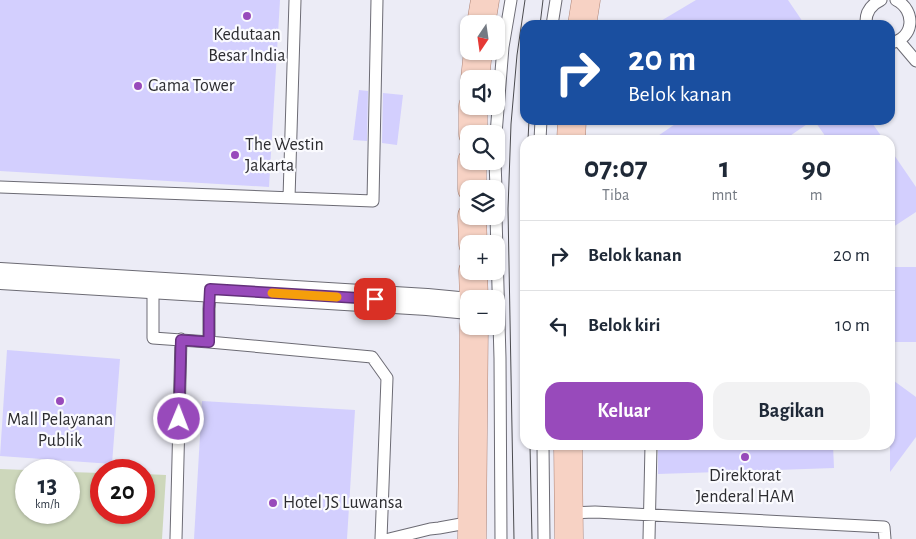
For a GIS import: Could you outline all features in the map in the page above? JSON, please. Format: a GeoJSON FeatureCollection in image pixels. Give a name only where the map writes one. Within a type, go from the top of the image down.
{"type":"FeatureCollection","features":[{"type":"Feature","properties":{"kind":"main road"},"geometry":{"type":"LineString","coordinates":[[483,15],[485,0]]}},
{"type":"Feature","properties":{"kind":"main road"},"geometry":{"type":"LineString","coordinates":[[583,20],[586,0]]}},
{"type":"Feature","properties":{"kind":"main road"},"geometry":{"type":"LineString","coordinates":[[472,531],[474,335]]}},
{"type":"Feature","properties":{"kind":"main road"},"geometry":{"type":"LineString","coordinates":[[568,450],[569,526]]}},
{"type":"Feature","properties":{"kind":"street"},"geometry":{"type":"LineString","coordinates":[[0,276],[460,305]]}},
{"type":"Feature","properties":{"kind":"lane"},"geometry":{"type":"LineString","coordinates":[[289,198],[295,0]]}},
{"type":"Feature","properties":{"kind":"lane"},"geometry":{"type":"LineString","coordinates":[[0,187],[373,201],[377,0]]}},
{"type":"Feature","properties":{"kind":"lane"},"geometry":{"type":"LineString","coordinates":[[497,125],[503,48],[511,0]]}},
{"type":"Feature","properties":{"kind":"lane"},"geometry":{"type":"LineString","coordinates":[[553,20],[556,0]]}},
{"type":"Feature","properties":{"kind":"lane"},"geometry":{"type":"LineString","coordinates":[[866,20],[872,5],[881,0]]}},
{"type":"Feature","properties":{"kind":"lane"},"geometry":{"type":"LineString","coordinates":[[895,42],[909,32],[911,25],[909,11],[905,5],[896,0]]}},
{"type":"Feature","properties":{"kind":"lane"},"geometry":{"type":"LineString","coordinates":[[895,43],[916,61]]}},
{"type":"Feature","properties":{"kind":"lane"},"geometry":{"type":"LineString","coordinates":[[496,225],[500,358],[501,539]]}},
{"type":"Feature","properties":{"kind":"lane"},"geometry":{"type":"LineString","coordinates":[[153,286],[152,338],[372,357],[387,378],[381,539]]}},
{"type":"Feature","properties":{"kind":"lane"},"geometry":{"type":"LineString","coordinates":[[209,342],[210,289]]}},
{"type":"Feature","properties":{"kind":"lane"},"geometry":{"type":"LineString","coordinates":[[176,539],[181,340]]}},
{"type":"Feature","properties":{"kind":"lane"},"geometry":{"type":"LineString","coordinates":[[543,450],[544,539]]}},
{"type":"Feature","properties":{"kind":"lane"},"geometry":{"type":"LineString","coordinates":[[649,539],[651,450]]}},
{"type":"Feature","properties":{"kind":"lane"},"geometry":{"type":"LineString","coordinates":[[569,526],[595,512],[884,527],[884,539]]}},
{"type":"Feature","properties":{"kind":"lane"},"geometry":{"type":"LineString","coordinates":[[389,539],[439,528],[472,531]]}},
{"type":"Feature","properties":{"kind":"green space"},"geometry":{"type":"Polygon","coordinates":[[[0,469],[15,470],[15,524],[80,524],[80,472],[90,473],[90,524],[155,524],[155,474],[166,475],[162,539],[0,539],[0,469]]]}},
{"type":"Feature","properties":{"kind":"building","name":"Gama Tower"},"geometry":{"type":"Polygon","coordinates":[[[0,0],[280,0],[269,187],[0,171],[0,0]]]}},
{"type":"Feature","properties":{"kind":"building"},"geometry":{"type":"Polygon","coordinates":[[[696,0],[788,0],[802,20],[662,20],[696,0]]]}},
{"type":"Feature","properties":{"kind":"building"},"geometry":{"type":"Polygon","coordinates":[[[359,90],[368,91],[367,141],[353,140],[359,90]]]}},
{"type":"Feature","properties":{"kind":"building"},"geometry":{"type":"Polygon","coordinates":[[[383,93],[403,95],[397,145],[382,143],[383,93]]]}},
{"type":"Feature","properties":{"kind":"building"},"geometry":{"type":"Polygon","coordinates":[[[674,125],[806,125],[791,135],[659,135],[674,125]]]}},
{"type":"Feature","properties":{"kind":"building"},"geometry":{"type":"Polygon","coordinates":[[[818,125],[874,125],[880,135],[824,135],[818,125]]]}},
{"type":"Feature","properties":{"kind":"building"},"geometry":{"type":"Polygon","coordinates":[[[895,156],[916,187],[916,212],[895,226],[895,156]]]}},
{"type":"Feature","properties":{"kind":"building"},"geometry":{"type":"Polygon","coordinates":[[[895,267],[916,267],[916,342],[895,342],[895,267]]]}},
{"type":"Feature","properties":{"kind":"building","name":"Mall Pelayanan Publik"},"geometry":{"type":"Polygon","coordinates":[[[7,350],[120,359],[112,459],[90,459],[90,462],[80,462],[80,459],[0,456],[7,350]]]}},
{"type":"Feature","properties":{"kind":"building"},"geometry":{"type":"Polygon","coordinates":[[[895,382],[916,397],[916,437],[890,472],[890,450],[895,450],[895,382]]]}},
{"type":"Feature","properties":{"kind":"building","name":"Hotel JS Luwansa"},"geometry":{"type":"Polygon","coordinates":[[[202,401],[355,410],[347,539],[194,539],[202,401]]]}},
{"type":"Feature","properties":{"kind":"building","name":"Direktorat Jenderal HAM"},"geometry":{"type":"Polygon","coordinates":[[[658,450],[833,450],[834,468],[658,474],[658,450]]]}},
{"type":"Feature","properties":{"kind":"tram line"},"geometry":{"type":"LineString","coordinates":[[522,20],[525,0]]}},
{"type":"Feature","properties":{"kind":"tram line"},"geometry":{"type":"LineString","coordinates":[[541,20],[543,0]]}},
{"type":"Feature","properties":{"kind":"tram line"},"geometry":{"type":"LineString","coordinates":[[514,539],[508,209],[511,124],[520,34]]}},
{"type":"Feature","properties":{"kind":"tram line"},"geometry":{"type":"LineString","coordinates":[[528,135],[529,125]]}},
{"type":"Feature","properties":{"kind":"tram line"},"geometry":{"type":"LineString","coordinates":[[530,450],[532,539]]}},
{"type":"Feature","properties":{"kind":"slow traffic"},"geometry":{"type":"LineString","coordinates":[[272,293],[337,297]]}},
{"type":"Feature","properties":{"kind":"place","name":"Kedutaan Besar India"},"geometry":{"type":"Point","coordinates":[247,16]}},
{"type":"Feature","properties":{"kind":"place","name":"Gama Tower"},"geometry":{"type":"Point","coordinates":[138,86]}},
{"type":"Feature","properties":{"kind":"place","name":"The Westin Jakarta"},"geometry":{"type":"Point","coordinates":[235,155]}},
{"type":"Feature","properties":{"kind":"place","name":"Mall Pelayanan Publik"},"geometry":{"type":"Point","coordinates":[60,401]}},
{"type":"Feature","properties":{"kind":"place","name":"Direktorat Jenderal HAM"},"geometry":{"type":"Point","coordinates":[745,457]}},
{"type":"Feature","properties":{"kind":"place","name":"Hotel JS Luwansa"},"geometry":{"type":"Point","coordinates":[273,503]}},
{"type":"Feature","properties":{"kind":"route"},"geometry":{"type":"LineString","coordinates":[[179,419],[181,340],[209,342],[210,289],[375,299]]}}]}
